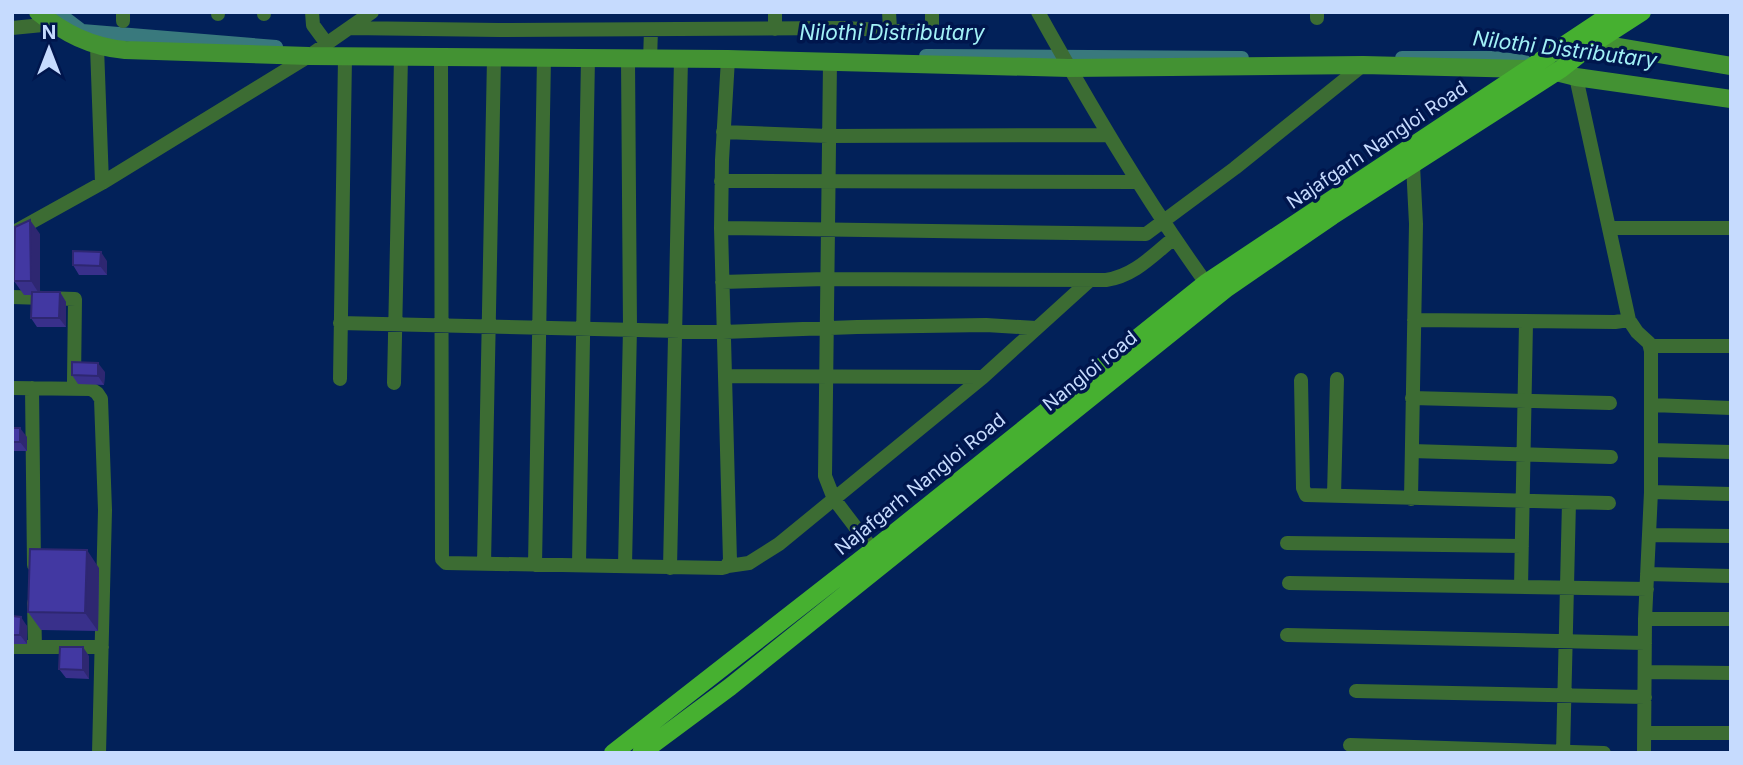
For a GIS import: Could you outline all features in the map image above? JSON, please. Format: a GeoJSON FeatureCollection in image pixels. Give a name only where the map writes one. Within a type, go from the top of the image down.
{"type":"FeatureCollection","features":[{"type":"Feature","properties":{"kind":"main road","name":"Nangloi road"},"geometry":{"type":"LineString","coordinates":[[647,750],[730,687],[879,557],[1240,270],[1564,73],[1614,12]]}},
{"type":"Feature","properties":{"kind":"main road"},"geometry":{"type":"LineString","coordinates":[[1588,42],[1643,12]]}},
{"type":"Feature","properties":{"kind":"main road","name":"Nangloi road"},"geometry":{"type":"LineString","coordinates":[[1534,66],[1566,46],[1588,42]]}},
{"type":"Feature","properties":{"kind":"main road","name":"Najafgarh Nangloi Road"},"geometry":{"type":"LineString","coordinates":[[613,753],[879,557],[1206,283],[1240,270],[1534,66]]}},
{"type":"Feature","properties":{"kind":"street"},"geometry":{"type":"LineString","coordinates":[[38,12],[53,24],[97,47],[345,57],[628,60],[650,57],[1069,67],[1534,66],[1731,99]]}},
{"type":"Feature","properties":{"kind":"street"},"geometry":{"type":"LineString","coordinates":[[312,12],[313,25],[327,44]]}},
{"type":"Feature","properties":{"kind":"street"},"geometry":{"type":"LineString","coordinates":[[12,233],[102,183],[309,56],[372,12]]}},
{"type":"Feature","properties":{"kind":"street"},"geometry":{"type":"LineString","coordinates":[[775,12],[775,29]]}},
{"type":"Feature","properties":{"kind":"street"},"geometry":{"type":"LineString","coordinates":[[805,12],[806,29]]}},
{"type":"Feature","properties":{"kind":"street"},"geometry":{"type":"LineString","coordinates":[[843,12],[844,28]]}},
{"type":"Feature","properties":{"kind":"street"},"geometry":{"type":"LineString","coordinates":[[889,12],[890,29]]}},
{"type":"Feature","properties":{"kind":"street"},"geometry":{"type":"LineString","coordinates":[[350,28],[651,33],[844,28],[928,31],[932,25],[932,12]]}},
{"type":"Feature","properties":{"kind":"street"},"geometry":{"type":"LineString","coordinates":[[1038,12],[1108,135],[1206,283]]}},
{"type":"Feature","properties":{"kind":"street"},"geometry":{"type":"LineString","coordinates":[[12,27],[53,24]]}},
{"type":"Feature","properties":{"kind":"street"},"geometry":{"type":"LineString","coordinates":[[650,57],[651,33]]}},
{"type":"Feature","properties":{"kind":"street"},"geometry":{"type":"LineString","coordinates":[[1588,42],[1731,66]]}},
{"type":"Feature","properties":{"kind":"street"},"geometry":{"type":"LineString","coordinates":[[97,47],[102,183]]}},
{"type":"Feature","properties":{"kind":"street"},"geometry":{"type":"LineString","coordinates":[[340,379],[345,57]]}},
{"type":"Feature","properties":{"kind":"street"},"geometry":{"type":"LineString","coordinates":[[394,383],[401,57]]}},
{"type":"Feature","properties":{"kind":"street"},"geometry":{"type":"LineString","coordinates":[[441,58],[442,559],[446,563],[670,568],[743,565],[757,560],[982,377],[1090,280]]}},
{"type":"Feature","properties":{"kind":"street"},"geometry":{"type":"LineString","coordinates":[[484,564],[494,58]]}},
{"type":"Feature","properties":{"kind":"street"},"geometry":{"type":"LineString","coordinates":[[535,565],[544,58]]}},
{"type":"Feature","properties":{"kind":"street"},"geometry":{"type":"LineString","coordinates":[[579,564],[589,58]]}},
{"type":"Feature","properties":{"kind":"street"},"geometry":{"type":"LineString","coordinates":[[670,568],[681,59]]}},
{"type":"Feature","properties":{"kind":"street"},"geometry":{"type":"LineString","coordinates":[[727,59],[721,181],[731,556],[727,566]]}},
{"type":"Feature","properties":{"kind":"street"},"geometry":{"type":"LineString","coordinates":[[625,566],[630,328],[628,60]]}},
{"type":"Feature","properties":{"kind":"street"},"geometry":{"type":"LineString","coordinates":[[830,62],[825,476],[834,499],[879,557]]}},
{"type":"Feature","properties":{"kind":"street"},"geometry":{"type":"LineString","coordinates":[[721,228],[1149,233],[1363,65]]}},
{"type":"Feature","properties":{"kind":"street"},"geometry":{"type":"LineString","coordinates":[[1564,73],[1609,228],[1629,320],[1650,346],[1652,450],[1645,619],[1644,753]]}},
{"type":"Feature","properties":{"kind":"street"},"geometry":{"type":"LineString","coordinates":[[723,132],[828,136],[1108,135]]}},
{"type":"Feature","properties":{"kind":"street"},"geometry":{"type":"LineString","coordinates":[[1411,499],[1416,224],[1413,164]]}},
{"type":"Feature","properties":{"kind":"street"},"geometry":{"type":"LineString","coordinates":[[721,181],[1138,182]]}},
{"type":"Feature","properties":{"kind":"street"},"geometry":{"type":"LineString","coordinates":[[1609,228],[1731,228]]}},
{"type":"Feature","properties":{"kind":"street"},"geometry":{"type":"LineString","coordinates":[[722,282],[826,279],[1090,280],[1124,276],[1174,238]]}},
{"type":"Feature","properties":{"kind":"street"},"geometry":{"type":"LineString","coordinates":[[12,297],[75,299],[74,388]]}},
{"type":"Feature","properties":{"kind":"street"},"geometry":{"type":"LineString","coordinates":[[1414,320],[1526,323],[1606,323],[1629,320]]}},
{"type":"Feature","properties":{"kind":"street"},"geometry":{"type":"LineString","coordinates":[[340,323],[723,332],[825,328],[1036,328]]}},
{"type":"Feature","properties":{"kind":"street"},"geometry":{"type":"LineString","coordinates":[[1521,586],[1526,323]]}},
{"type":"Feature","properties":{"kind":"street"},"geometry":{"type":"LineString","coordinates":[[1650,346],[1731,346]]}},
{"type":"Feature","properties":{"kind":"street"},"geometry":{"type":"LineString","coordinates":[[726,376],[982,377]]}},
{"type":"Feature","properties":{"kind":"street"},"geometry":{"type":"LineString","coordinates":[[1334,495],[1337,379]]}},
{"type":"Feature","properties":{"kind":"street"},"geometry":{"type":"LineString","coordinates":[[1301,380],[1304,491],[1308,495],[1609,503]]}},
{"type":"Feature","properties":{"kind":"street"},"geometry":{"type":"LineString","coordinates":[[12,388],[94,390],[101,403],[104,498],[99,753]]}},
{"type":"Feature","properties":{"kind":"street"},"geometry":{"type":"LineString","coordinates":[[32,388],[35,647]]}},
{"type":"Feature","properties":{"kind":"street"},"geometry":{"type":"LineString","coordinates":[[1412,398],[1610,403]]}},
{"type":"Feature","properties":{"kind":"street"},"geometry":{"type":"LineString","coordinates":[[1651,405],[1731,408]]}},
{"type":"Feature","properties":{"kind":"street"},"geometry":{"type":"LineString","coordinates":[[1652,450],[1731,452]]}},
{"type":"Feature","properties":{"kind":"street"},"geometry":{"type":"LineString","coordinates":[[1412,451],[1611,457]]}},
{"type":"Feature","properties":{"kind":"street"},"geometry":{"type":"LineString","coordinates":[[1651,492],[1731,494]]}},
{"type":"Feature","properties":{"kind":"street"},"geometry":{"type":"LineString","coordinates":[[1563,752],[1569,502]]}},
{"type":"Feature","properties":{"kind":"street"},"geometry":{"type":"LineString","coordinates":[[1650,535],[1731,536]]}},
{"type":"Feature","properties":{"kind":"street"},"geometry":{"type":"LineString","coordinates":[[1287,542],[1522,546]]}},
{"type":"Feature","properties":{"kind":"street"},"geometry":{"type":"LineString","coordinates":[[1647,574],[1731,576]]}},
{"type":"Feature","properties":{"kind":"street"},"geometry":{"type":"LineString","coordinates":[[1289,583],[1647,589]]}},
{"type":"Feature","properties":{"kind":"street"},"geometry":{"type":"LineString","coordinates":[[1645,619],[1731,619]]}},
{"type":"Feature","properties":{"kind":"street"},"geometry":{"type":"LineString","coordinates":[[1287,635],[1645,643]]}},
{"type":"Feature","properties":{"kind":"street"},"geometry":{"type":"LineString","coordinates":[[12,647],[102,648]]}},
{"type":"Feature","properties":{"kind":"street"},"geometry":{"type":"LineString","coordinates":[[1646,672],[1731,673]]}},
{"type":"Feature","properties":{"kind":"street"},"geometry":{"type":"LineString","coordinates":[[1356,691],[1646,697]]}},
{"type":"Feature","properties":{"kind":"street"},"geometry":{"type":"LineString","coordinates":[[1645,733],[1731,733]]}},
{"type":"Feature","properties":{"kind":"street"},"geometry":{"type":"LineString","coordinates":[[1350,745],[1604,753]]}},
{"type":"Feature","properties":{"kind":"building"},"geometry":{"type":"Polygon","coordinates":[[[30,220],[31,281],[14,281],[15,227],[30,220]]]}},
{"type":"Feature","properties":{"kind":"building"},"geometry":{"type":"Polygon","coordinates":[[[73,251],[101,252],[100,266],[73,265],[73,251]]]}},
{"type":"Feature","properties":{"kind":"building"},"geometry":{"type":"Polygon","coordinates":[[[32,292],[60,292],[59,318],[31,318],[32,292]]]}},
{"type":"Feature","properties":{"kind":"building"},"geometry":{"type":"Polygon","coordinates":[[[72,362],[98,363],[98,376],[72,375],[72,362]]]}},
{"type":"Feature","properties":{"kind":"building"},"geometry":{"type":"Polygon","coordinates":[[[12,428],[20,428],[20,442],[12,442],[12,428]]]}},
{"type":"Feature","properties":{"kind":"building"},"geometry":{"type":"Polygon","coordinates":[[[30,549],[87,550],[85,613],[28,612],[30,549]]]}},
{"type":"Feature","properties":{"kind":"building"},"geometry":{"type":"Polygon","coordinates":[[[12,616],[21,617],[20,635],[12,635],[12,616]]]}},
{"type":"Feature","properties":{"kind":"building"},"geometry":{"type":"Polygon","coordinates":[[[60,647],[83,647],[83,670],[59,669],[60,647]]]}},
{"type":"Feature","properties":{"kind":"waterway","name":"Nilothi Distributary"},"geometry":{"type":"LineString","coordinates":[[57,12],[82,31],[276,47]]}},
{"type":"Feature","properties":{"kind":"waterway","name":"Nilothi Distributary"},"geometry":{"type":"LineString","coordinates":[[926,56],[1242,58]]}},
{"type":"Feature","properties":{"kind":"waterway","name":"Nilothi Distributary"},"geometry":{"type":"LineString","coordinates":[[1402,58],[1493,58],[1525,62]]}}]}
